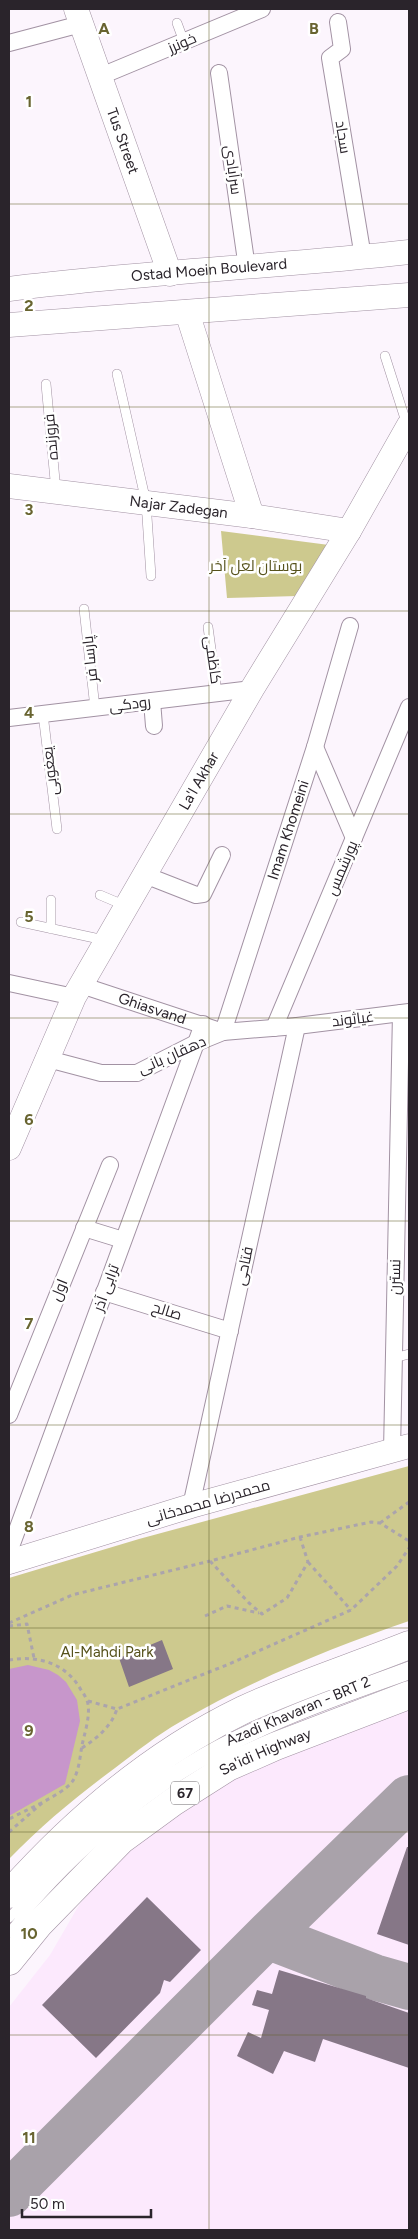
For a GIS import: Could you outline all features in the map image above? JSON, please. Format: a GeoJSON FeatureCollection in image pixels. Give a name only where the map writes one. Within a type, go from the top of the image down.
{"type":"FeatureCollection","features":[{"type":"Feature","properties":{"kind":"highway"},"geometry":{"type":"LineString","coordinates":[[9,1894],[73,1826],[129,1780],[174,1750],[242,1711],[275,1696],[409,1646]]}},
{"type":"Feature","properties":{"kind":"highway","name":"Sa'idi Highway"},"geometry":{"type":"LineString","coordinates":[[9,1961],[38,1924],[121,1840],[173,1802],[228,1767],[276,1746],[409,1695]]}},
{"type":"Feature","properties":{"kind":"street","name":"خونرز"},"geometry":{"type":"LineString","coordinates":[[101,76],[184,42],[252,11]]}},
{"type":"Feature","properties":{"kind":"street"},"geometry":{"type":"LineString","coordinates":[[9,43],[78,16]]}},
{"type":"Feature","properties":{"kind":"street","name":"Tus Street"},"geometry":{"type":"LineString","coordinates":[[78,16],[101,76],[170,274]]}},
{"type":"Feature","properties":{"kind":"street","name":"سجاد"},"geometry":{"type":"LineString","coordinates":[[338,22],[342,49],[330,58],[363,257]]}},
{"type":"Feature","properties":{"kind":"street","name":"سرآبادی"},"geometry":{"type":"LineString","coordinates":[[219,73],[247,268]]}},
{"type":"Feature","properties":{"kind":"street","name":"Ostad Moein Boulevard"},"geometry":{"type":"LineString","coordinates":[[9,289],[58,282],[247,268],[409,252]]}},
{"type":"Feature","properties":{"kind":"street"},"geometry":{"type":"LineString","coordinates":[[57,320],[37,315],[33,310],[31,299],[33,292],[41,287],[58,282]]}},
{"type":"Feature","properties":{"kind":"street"},"geometry":{"type":"LineString","coordinates":[[9,325],[409,295]]}},
{"type":"Feature","properties":{"kind":"street"},"geometry":{"type":"LineString","coordinates":[[187,312],[252,516]]}},
{"type":"Feature","properties":{"kind":"street","name":"La'l Akhar"},"geometry":{"type":"LineString","coordinates":[[9,1148],[16,1115],[48,1059],[77,991],[252,689],[349,531],[409,426]]}},
{"type":"Feature","properties":{"kind":"street","name":"Najar Zadegan"},"geometry":{"type":"LineString","coordinates":[[9,486],[252,516],[349,531]]}},
{"type":"Feature","properties":{"kind":"street","name":"Imam Khomeini"},"geometry":{"type":"LineString","coordinates":[[223,1032],[315,747],[350,626]]}},
{"type":"Feature","properties":{"kind":"street","name":"رودکی"},"geometry":{"type":"LineString","coordinates":[[9,718],[252,689]]}},
{"type":"Feature","properties":{"kind":"street"},"geometry":{"type":"LineString","coordinates":[[152,701],[154,726]]}},
{"type":"Feature","properties":{"kind":"street","name":"پورشمس"},"geometry":{"type":"LineString","coordinates":[[274,1028],[409,707]]}},
{"type":"Feature","properties":{"kind":"street"},"geometry":{"type":"LineString","coordinates":[[315,747],[354,838]]}},
{"type":"Feature","properties":{"kind":"street"},"geometry":{"type":"LineString","coordinates":[[145,875],[196,895],[203,894],[222,855]]}},
{"type":"Feature","properties":{"kind":"street","name":"Ghiasvand"},"geometry":{"type":"LineString","coordinates":[[9,983],[77,991],[203,1024],[223,1032]]}},
{"type":"Feature","properties":{"kind":"street","name":"غیاثوند"},"geometry":{"type":"LineString","coordinates":[[297,1026],[405,1012]]}},
{"type":"Feature","properties":{"kind":"street","name":"نسترن"},"geometry":{"type":"LineString","coordinates":[[401,1448],[405,1012]]}},
{"type":"Feature","properties":{"kind":"street","name":"ترابی آذر"},"geometry":{"type":"LineString","coordinates":[[9,1552],[203,1024]]}},
{"type":"Feature","properties":{"kind":"street","name":"دهقان بانی"},"geometry":{"type":"LineString","coordinates":[[48,1059],[101,1073],[137,1073],[196,1043],[223,1032],[297,1026]]}},
{"type":"Feature","properties":{"kind":"street","name":"فتاحی"},"geometry":{"type":"LineString","coordinates":[[192,1506],[297,1026]]}},
{"type":"Feature","properties":{"kind":"street","name":"اول"},"geometry":{"type":"LineString","coordinates":[[9,1415],[110,1166]]}},
{"type":"Feature","properties":{"kind":"street"},"geometry":{"type":"LineString","coordinates":[[84,1228],[124,1240]]}},
{"type":"Feature","properties":{"kind":"street","name":"صالح"},"geometry":{"type":"LineString","coordinates":[[104,1292],[230,1331]]}},
{"type":"Feature","properties":{"kind":"street","name":"محمدرضا محمدخانی"},"geometry":{"type":"LineString","coordinates":[[9,1562],[192,1506],[401,1448]]}},
{"type":"Feature","properties":{"kind":"lane"},"geometry":{"type":"LineString","coordinates":[[177,23],[184,42]]}},
{"type":"Feature","properties":{"kind":"lane"},"geometry":{"type":"LineString","coordinates":[[385,356],[409,426]]}},
{"type":"Feature","properties":{"kind":"lane"},"geometry":{"type":"LineString","coordinates":[[117,374],[146,502],[151,576]]}},
{"type":"Feature","properties":{"kind":"lane","name":"فروزنده"},"geometry":{"type":"LineString","coordinates":[[46,384],[56,491]]}},
{"type":"Feature","properties":{"kind":"lane","name":"پارسا فر"},"geometry":{"type":"LineString","coordinates":[[84,609],[95,708]]}},
{"type":"Feature","properties":{"kind":"lane","name":"کاظمی"},"geometry":{"type":"LineString","coordinates":[[208,627],[217,693]]}},
{"type":"Feature","properties":{"kind":"lane","name":"یعغوبی"},"geometry":{"type":"LineString","coordinates":[[43,714],[57,829]]}},
{"type":"Feature","properties":{"kind":"lane"},"geometry":{"type":"LineString","coordinates":[[100,894],[126,906]]}},
{"type":"Feature","properties":{"kind":"lane"},"geometry":{"type":"LineString","coordinates":[[51,900],[51,929]]}},
{"type":"Feature","properties":{"kind":"lane"},"geometry":{"type":"LineString","coordinates":[[21,922],[107,941]]}},
{"type":"Feature","properties":{"kind":"lane","name":"Azadi Khavaran - BRT 2"},"geometry":{"type":"LineString","coordinates":[[9,1918],[81,1842],[175,1769],[253,1726],[409,1666]]}},
{"type":"Feature","properties":{"kind":"lane","name":"Azadi Khavaran - BRT 2"},"geometry":{"type":"LineString","coordinates":[[9,1932],[26,1910],[95,1842],[176,1779],[216,1754],[262,1732],[409,1675]]}},
{"type":"Feature","properties":{"kind":"path"},"geometry":{"type":"LineString","coordinates":[[380,1523],[409,1502]]}},
{"type":"Feature","properties":{"kind":"path"},"geometry":{"type":"LineString","coordinates":[[9,1625],[72,1595],[300,1537],[371,1522],[380,1523],[409,1542]]}},
{"type":"Feature","properties":{"kind":"path"},"geometry":{"type":"LineString","coordinates":[[300,1537],[308,1562],[350,1610]]}},
{"type":"Feature","properties":{"kind":"path"},"geometry":{"type":"LineString","coordinates":[[88,1701],[117,1709],[229,1664],[350,1610],[397,1566],[409,1548]]}},
{"type":"Feature","properties":{"kind":"path"},"geometry":{"type":"LineString","coordinates":[[210,1561],[249,1603],[262,1614]]}},
{"type":"Feature","properties":{"kind":"path"},"geometry":{"type":"LineString","coordinates":[[204,1616],[227,1606],[262,1614],[287,1598],[308,1562]]}},
{"type":"Feature","properties":{"kind":"path"},"geometry":{"type":"LineString","coordinates":[[9,1625],[27,1624],[34,1658]]}},
{"type":"Feature","properties":{"kind":"path"},"geometry":{"type":"LineString","coordinates":[[9,1660],[25,1657],[34,1658],[53,1663],[63,1669],[79,1685],[88,1701],[89,1715],[75,1776],[71,1783],[46,1800],[9,1832]]}},
{"type":"Feature","properties":{"kind":"path"},"geometry":{"type":"LineString","coordinates":[[82,1748],[98,1737],[114,1719],[117,1709]]}},
{"type":"Feature","properties":{"kind":"path"},"geometry":{"type":"LineString","coordinates":[[9,1819],[46,1800]]}},
{"type":"Feature","properties":{"kind":"shaded area"},"geometry":{"type":"Polygon","coordinates":[[[28,1665],[49,1670],[66,1682],[77,1700],[80,1721],[65,1784],[9,1816],[9,1669],[28,1665]]]}},
{"type":"Feature","properties":{"kind":"shaded area"},"geometry":{"type":"Polygon","coordinates":[[[409,1707],[409,2230],[9,2230],[9,2007],[50,1955],[79,1905],[104,1874],[170,1817],[242,1773],[409,1707]]]}},
{"type":"Feature","properties":{"kind":"green space","name":"بوستان لعل آخر"},"geometry":{"type":"Polygon","coordinates":[[[221,531],[329,545],[297,596],[227,598],[221,531]]]}},
{"type":"Feature","properties":{"kind":"green space","name":"Al-Mahdi Park"},"geometry":{"type":"Polygon","coordinates":[[[409,1466],[409,1621],[350,1642],[292,1666],[235,1692],[171,1727],[73,1800],[9,1859],[9,1578],[139,1539],[409,1466]]]}},
{"type":"Feature","properties":{"kind":"building"},"geometry":{"type":"Polygon","coordinates":[[[162,1640],[173,1669],[129,1687],[119,1658],[162,1640]]]}},
{"type":"Feature","properties":{"kind":"building"},"geometry":{"type":"Polygon","coordinates":[[[407,1847],[409,1847],[409,1945],[377,1934],[407,1847]]]}},
{"type":"Feature","properties":{"kind":"building"},"geometry":{"type":"Polygon","coordinates":[[[147,1897],[201,1950],[170,1982],[164,1980],[160,1993],[96,2058],[42,2005],[147,1897]]]}},
{"type":"Feature","properties":{"kind":"building"},"geometry":{"type":"Polygon","coordinates":[[[279,1970],[366,1996],[366,1998],[409,2013],[409,2068],[323,2039],[315,2062],[284,2051],[273,2074],[237,2056],[248,2032],[261,2038],[269,2010],[252,2005],[257,1990],[272,1994],[279,1970]]]}},
{"type":"Feature","properties":{"kind":"taxiway"},"geometry":{"type":"LineString","coordinates":[[267,1936],[409,1798]]}},
{"type":"Feature","properties":{"kind":"taxiway"},"geometry":{"type":"LineString","coordinates":[[9,2194],[267,1936],[374,1977],[409,1987]]}}]}
